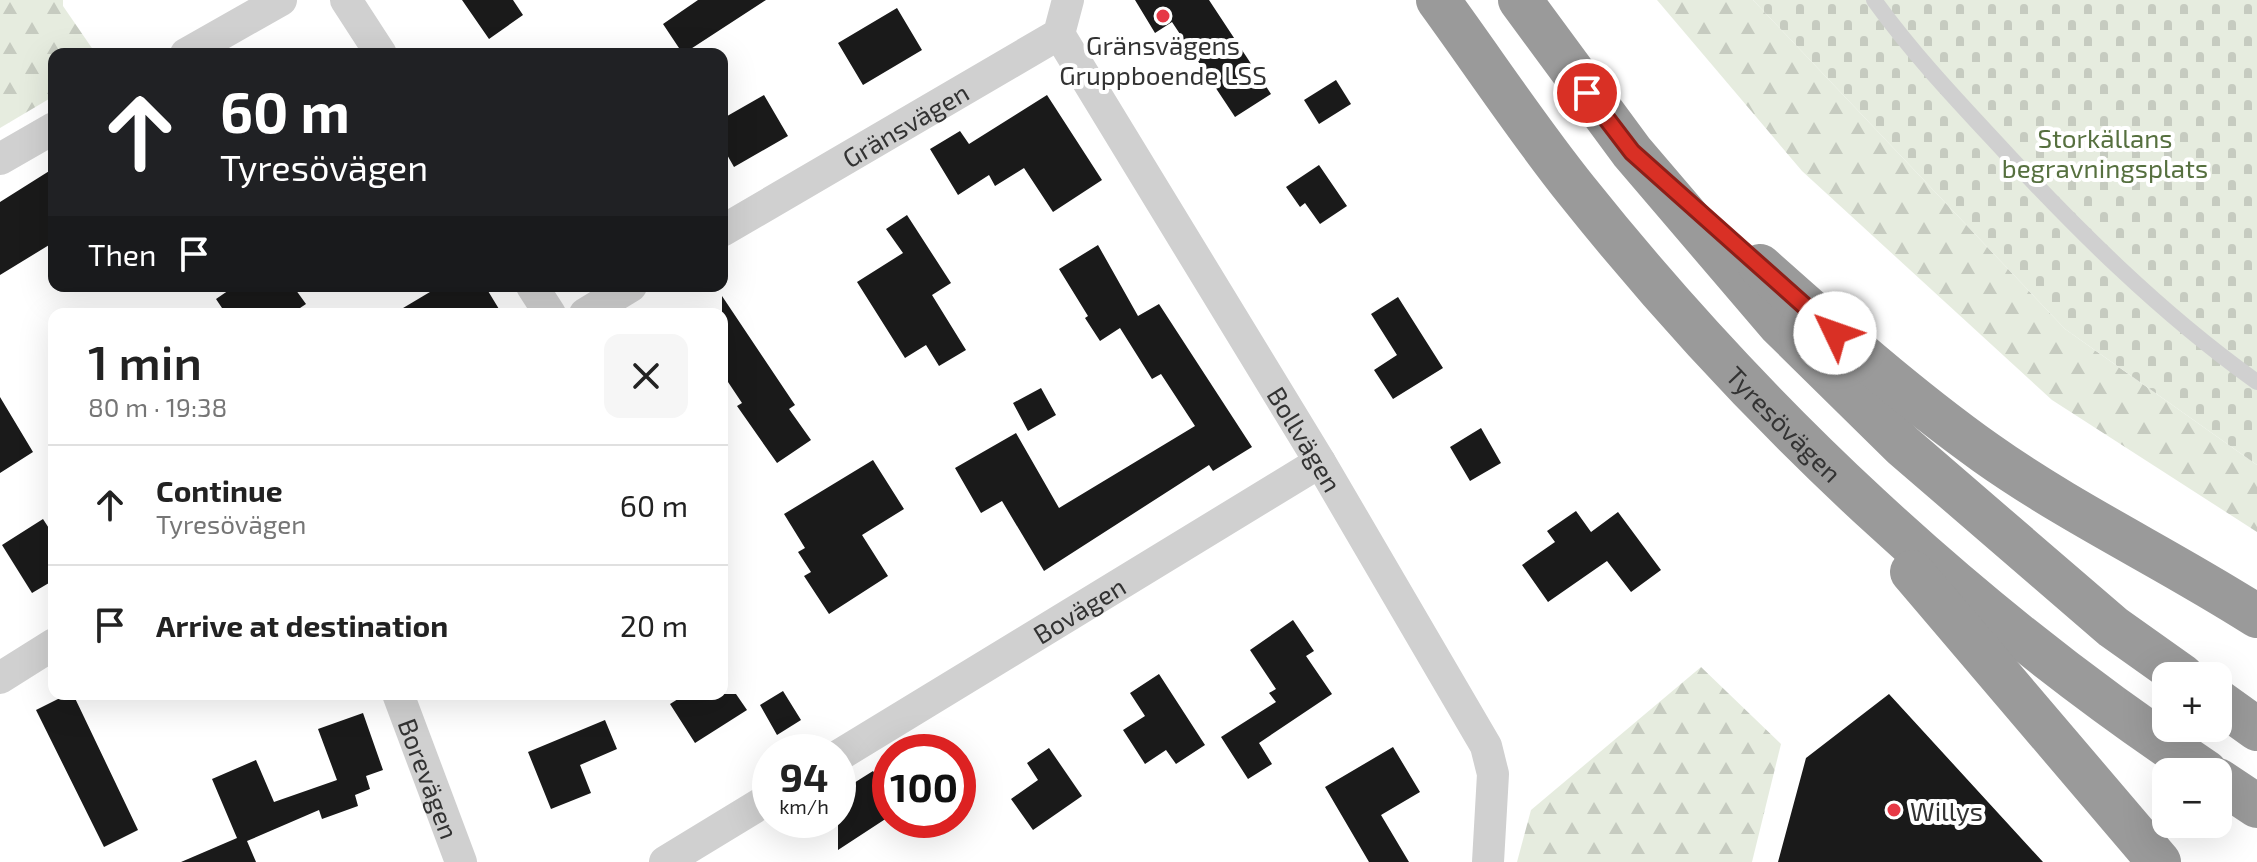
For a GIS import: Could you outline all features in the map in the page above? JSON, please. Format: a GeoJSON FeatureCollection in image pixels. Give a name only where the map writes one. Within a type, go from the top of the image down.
{"type":"FeatureCollection","features":[{"type":"Feature","properties":{"kind":"highway","name":"Tyresövägen"},"geometry":{"type":"LineString","coordinates":[[1438,0],[1576,190],[1685,317],[1834,473],[1946,575],[2079,682],[2186,758]]}},
{"type":"Feature","properties":{"kind":"highway"},"geometry":{"type":"LineString","coordinates":[[1520,0],[1632,152],[1779,324],[1903,446],[2113,627],[2162,662]]}},
{"type":"Feature","properties":{"kind":"highway"},"geometry":{"type":"LineString","coordinates":[[1632,152],[1835,333],[1985,452],[2060,501],[2257,616]]}},
{"type":"Feature","properties":{"kind":"highway"},"geometry":{"type":"LineString","coordinates":[[1834,473],[1934,599],[2159,862]]}},
{"type":"Feature","properties":{"kind":"highway"},"geometry":{"type":"LineString","coordinates":[[2232,711],[2257,729]]}},
{"type":"Feature","properties":{"kind":"highway"},"geometry":{"type":"LineString","coordinates":[[2232,789],[2257,806]]}},
{"type":"Feature","properties":{"kind":"street"},"geometry":{"type":"LineString","coordinates":[[197,48],[281,0]]}},
{"type":"Feature","properties":{"kind":"street"},"geometry":{"type":"LineString","coordinates":[[346,0],[377,48]]}},
{"type":"Feature","properties":{"kind":"street"},"geometry":{"type":"LineString","coordinates":[[1059,34],[1068,0]]}},
{"type":"Feature","properties":{"kind":"street","name":"Gränsvägen"},"geometry":{"type":"LineString","coordinates":[[728,227],[1059,34]]}},
{"type":"Feature","properties":{"kind":"street","name":"Bollvägen"},"geometry":{"type":"LineString","coordinates":[[1059,34],[1320,462],[1486,746],[1493,774],[1488,862]]}},
{"type":"Feature","properties":{"kind":"street"},"geometry":{"type":"LineString","coordinates":[[0,159],[48,131]]}},
{"type":"Feature","properties":{"kind":"street"},"geometry":{"type":"LineString","coordinates":[[595,308],[621,292]]}},
{"type":"Feature","properties":{"kind":"street","name":"Bovägen"},"geometry":{"type":"LineString","coordinates":[[856,745],[1320,462]]}},
{"type":"Feature","properties":{"kind":"street"},"geometry":{"type":"LineString","coordinates":[[0,678],[48,648]]}},
{"type":"Feature","properties":{"kind":"street","name":"Borevägen"},"geometry":{"type":"LineString","coordinates":[[400,700],[461,862]]}},
{"type":"Feature","properties":{"kind":"street"},"geometry":{"type":"LineString","coordinates":[[665,862],[752,809]]}},
{"type":"Feature","properties":{"kind":"lane"},"geometry":{"type":"LineString","coordinates":[[1874,0],[1905,44],[2046,197],[2166,310],[2257,382]]}},
{"type":"Feature","properties":{"kind":"green space"},"geometry":{"type":"Polygon","coordinates":[[[0,0],[63,0],[63,6],[92,48],[48,48],[48,100],[0,128],[0,0]]]}},
{"type":"Feature","properties":{"kind":"green space"},"geometry":{"type":"Polygon","coordinates":[[[1657,0],[1753,0],[2065,329],[2257,465],[2257,532],[2052,400],[1802,171],[1657,0]]]}},
{"type":"Feature","properties":{"kind":"green space","name":"Storkällans begravningsplats"},"geometry":{"type":"Polygon","coordinates":[[[1753,0],[2257,0],[2257,465],[2065,329],[1753,0]]]}},
{"type":"Feature","properties":{"kind":"green space"},"geometry":{"type":"Polygon","coordinates":[[[1701,667],[1781,744],[1752,862],[1517,862],[1531,810],[1701,667]]]}},
{"type":"Feature","properties":{"kind":"building"},"geometry":{"type":"Polygon","coordinates":[[[462,0],[513,0],[523,15],[489,39],[462,0]]]}},
{"type":"Feature","properties":{"kind":"building"},"geometry":{"type":"Polygon","coordinates":[[[698,0],[766,0],[692,48],[679,48],[663,24],[698,0]]]}},
{"type":"Feature","properties":{"kind":"building"},"geometry":{"type":"Polygon","coordinates":[[[1135,0],[1209,0],[1271,94],[1235,117],[1172,22],[1155,33],[1135,0]]]}},
{"type":"Feature","properties":{"kind":"building"},"geometry":{"type":"Polygon","coordinates":[[[897,8],[922,50],[863,85],[838,43],[897,8]]]}},
{"type":"Feature","properties":{"kind":"building"},"geometry":{"type":"Polygon","coordinates":[[[1336,80],[1351,104],[1319,124],[1304,100],[1336,80]]]}},
{"type":"Feature","properties":{"kind":"building"},"geometry":{"type":"Polygon","coordinates":[[[764,95],[788,136],[734,167],[728,156],[728,116],[764,95]]]}},
{"type":"Feature","properties":{"kind":"building"},"geometry":{"type":"Polygon","coordinates":[[[1047,95],[1102,180],[1053,212],[1024,168],[995,186],[989,175],[958,195],[930,149],[960,131],[969,144],[1047,95]]]}},
{"type":"Feature","properties":{"kind":"building"},"geometry":{"type":"Polygon","coordinates":[[[1319,165],[1347,206],[1320,224],[1305,203],[1300,207],[1286,187],[1319,165]]]}},
{"type":"Feature","properties":{"kind":"building"},"geometry":{"type":"Polygon","coordinates":[[[48,172],[48,246],[0,275],[0,202],[48,172]]]}},
{"type":"Feature","properties":{"kind":"building"},"geometry":{"type":"Polygon","coordinates":[[[907,215],[951,283],[932,295],[966,350],[939,366],[926,345],[905,358],[857,282],[903,253],[886,229],[907,215]]]}},
{"type":"Feature","properties":{"kind":"building"},"geometry":{"type":"Polygon","coordinates":[[[1098,245],[1138,316],[1159,304],[1252,447],[1213,471],[1209,465],[1044,571],[1002,501],[981,513],[955,468],[1016,433],[1059,508],[1195,426],[1161,374],[1152,379],[1120,328],[1100,341],[1085,318],[1088,316],[1059,269],[1098,245]]]}},
{"type":"Feature","properties":{"kind":"building"},"geometry":{"type":"Polygon","coordinates":[[[226,292],[297,292],[306,304],[300,308],[222,308],[216,299],[226,292]]]}},
{"type":"Feature","properties":{"kind":"building"},"geometry":{"type":"Polygon","coordinates":[[[430,292],[489,292],[498,308],[403,308],[430,292]]]}},
{"type":"Feature","properties":{"kind":"building"},"geometry":{"type":"Polygon","coordinates":[[[722,296],[795,405],[789,409],[811,440],[777,463],[737,406],[742,403],[728,382],[728,308],[722,308],[722,296]]]}},
{"type":"Feature","properties":{"kind":"building"},"geometry":{"type":"Polygon","coordinates":[[[1398,297],[1443,368],[1393,399],[1374,370],[1397,355],[1371,314],[1398,297]]]}},
{"type":"Feature","properties":{"kind":"building"},"geometry":{"type":"Polygon","coordinates":[[[1041,388],[1056,415],[1028,431],[1013,403],[1041,388]]]}},
{"type":"Feature","properties":{"kind":"building"},"geometry":{"type":"Polygon","coordinates":[[[0,397],[33,452],[0,473],[0,397]]]}},
{"type":"Feature","properties":{"kind":"building"},"geometry":{"type":"Polygon","coordinates":[[[1481,428],[1501,463],[1470,481],[1450,447],[1481,428]]]}},
{"type":"Feature","properties":{"kind":"building"},"geometry":{"type":"Polygon","coordinates":[[[873,460],[904,509],[862,535],[888,576],[829,614],[804,576],[811,572],[798,552],[805,548],[784,514],[873,460]]]}},
{"type":"Feature","properties":{"kind":"building"},"geometry":{"type":"Polygon","coordinates":[[[1576,511],[1591,532],[1618,512],[1661,570],[1631,592],[1607,561],[1548,602],[1522,565],[1555,542],[1547,531],[1576,511]]]}},
{"type":"Feature","properties":{"kind":"building"},"geometry":{"type":"Polygon","coordinates":[[[43,519],[48,527],[48,584],[32,593],[2,545],[43,519]]]}},
{"type":"Feature","properties":{"kind":"building"},"geometry":{"type":"Polygon","coordinates":[[[1293,620],[1314,651],[1306,656],[1332,694],[1259,743],[1272,764],[1248,779],[1221,737],[1276,702],[1269,693],[1276,689],[1250,650],[1293,620]]]}},
{"type":"Feature","properties":{"kind":"building"},"geometry":{"type":"Polygon","coordinates":[[[1159,674],[1205,745],[1176,764],[1166,750],[1145,764],[1123,730],[1145,716],[1130,693],[1159,674]]]}},
{"type":"Feature","properties":{"kind":"building"},"geometry":{"type":"Polygon","coordinates":[[[783,691],[801,720],[776,734],[760,705],[783,691]]]}},
{"type":"Feature","properties":{"kind":"building"},"geometry":{"type":"Polygon","coordinates":[[[728,694],[736,694],[747,710],[695,743],[670,704],[676,700],[728,700],[728,694]]]}},
{"type":"Feature","properties":{"kind":"building","name":"Willys"},"geometry":{"type":"Polygon","coordinates":[[[1889,694],[2043,862],[1778,862],[1806,758],[1889,694]]]}},
{"type":"Feature","properties":{"kind":"building"},"geometry":{"type":"Polygon","coordinates":[[[56,700],[76,700],[138,830],[104,847],[36,710],[56,700]]]}},
{"type":"Feature","properties":{"kind":"building"},"geometry":{"type":"Polygon","coordinates":[[[363,713],[383,770],[366,776],[370,789],[355,795],[358,806],[322,819],[319,810],[247,841],[256,862],[181,862],[237,838],[212,779],[256,760],[274,802],[337,780],[318,729],[363,713]]]}},
{"type":"Feature","properties":{"kind":"building"},"geometry":{"type":"Polygon","coordinates":[[[605,720],[617,749],[580,765],[591,793],[551,809],[528,752],[605,720]]]}},
{"type":"Feature","properties":{"kind":"building"},"geometry":{"type":"Polygon","coordinates":[[[1393,747],[1420,792],[1381,815],[1409,862],[1369,862],[1325,787],[1393,747]]]}},
{"type":"Feature","properties":{"kind":"building"},"geometry":{"type":"Polygon","coordinates":[[[1049,748],[1082,796],[1033,830],[1011,799],[1038,780],[1027,763],[1049,748]]]}},
{"type":"Feature","properties":{"kind":"building"},"geometry":{"type":"Polygon","coordinates":[[[872,772],[872,828],[838,850],[838,838],[856,838],[856,782],[872,772]]]}},
{"type":"Feature","properties":{"kind":"place","name":"Gränsvägens Gruppboende LSS"},"geometry":{"type":"Point","coordinates":[1163,16]}},
{"type":"Feature","properties":{"kind":"place","name":"Willys"},"geometry":{"type":"Point","coordinates":[1894,810]}},
{"type":"Feature","properties":{"kind":"route"},"geometry":{"type":"LineString","coordinates":[[1587,93],[1632,152],[1835,333]]}}]}
